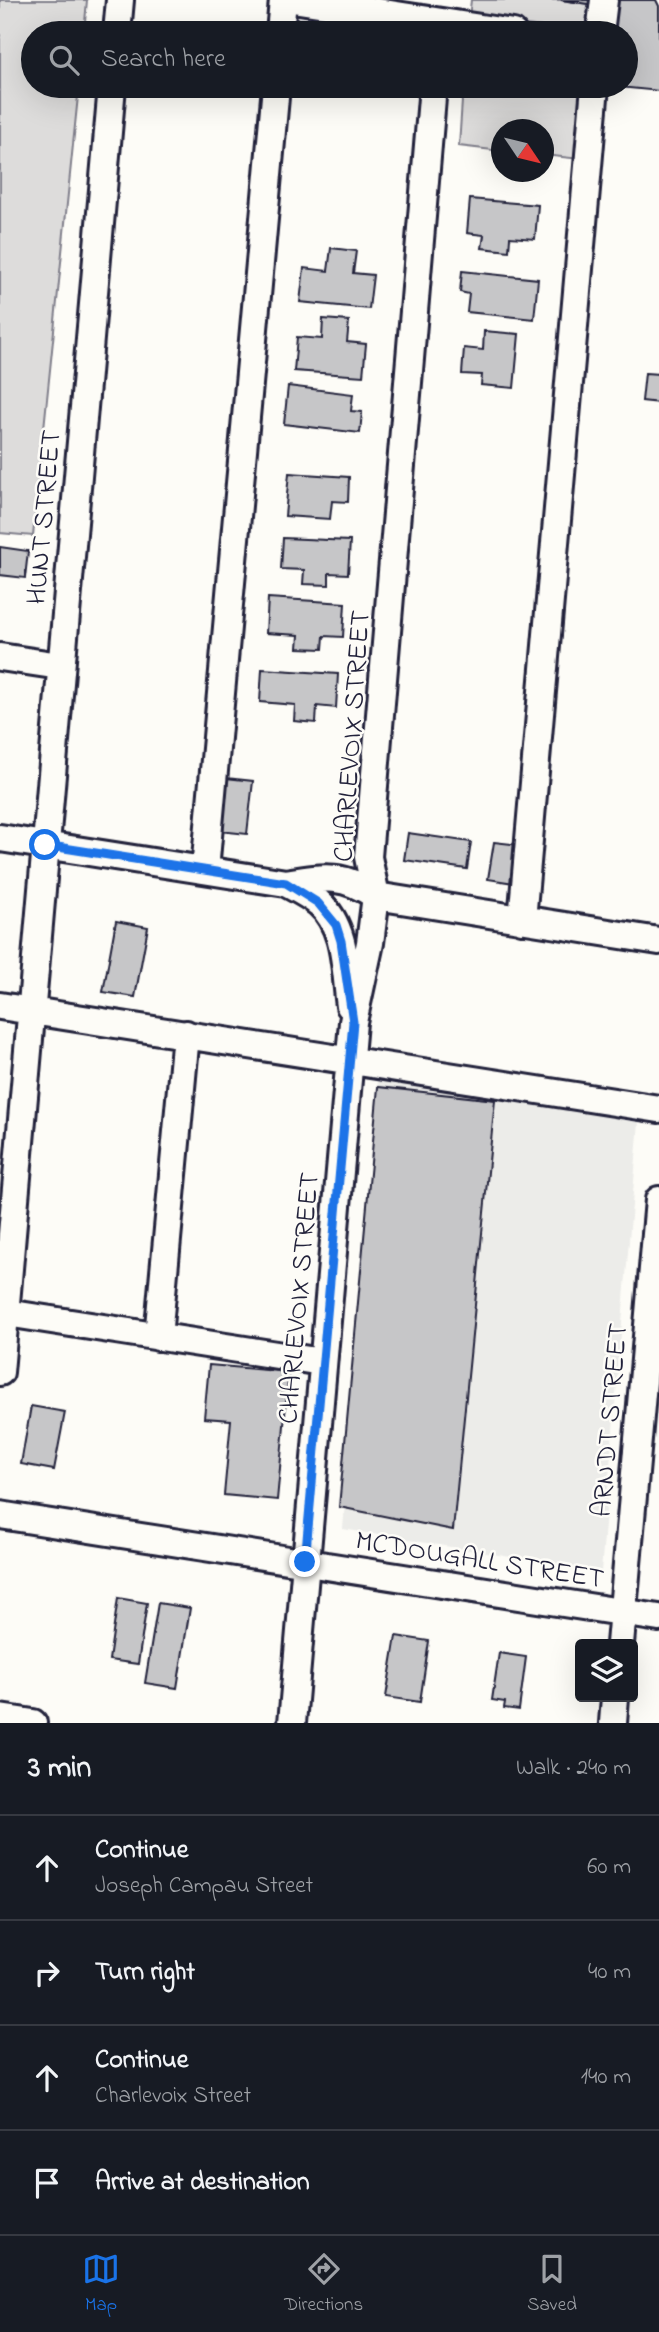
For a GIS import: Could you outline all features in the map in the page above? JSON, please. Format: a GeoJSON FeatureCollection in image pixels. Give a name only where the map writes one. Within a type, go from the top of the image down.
{"type":"FeatureCollection","features":[{"type":"Feature","properties":{"kind":"street"},"geometry":{"type":"LineString","coordinates":[[118,21],[120,0]]}},
{"type":"Feature","properties":{"kind":"street"},"geometry":{"type":"LineString","coordinates":[[281,21],[283,0]]}},
{"type":"Feature","properties":{"kind":"street"},"geometry":{"type":"LineString","coordinates":[[299,0],[439,18]]}},
{"type":"Feature","properties":{"kind":"street"},"geometry":{"type":"LineString","coordinates":[[601,21],[604,0]]}},
{"type":"Feature","properties":{"kind":"street","name":"HUNT STREET"},"geometry":{"type":"LineString","coordinates":[[0,1372],[3,1313],[111,98]]}},
{"type":"Feature","properties":{"kind":"street"},"geometry":{"type":"LineString","coordinates":[[205,870],[275,98]]}},
{"type":"Feature","properties":{"kind":"street","name":"CHARLEVOIX STREET"},"geometry":{"type":"LineString","coordinates":[[292,1723],[353,1022],[370,943],[376,896],[368,857],[432,98]]}},
{"type":"Feature","properties":{"kind":"street"},"geometry":{"type":"LineString","coordinates":[[522,920],[594,98]]}},
{"type":"Feature","properties":{"kind":"street"},"geometry":{"type":"LineString","coordinates":[[0,657],[60,666]]}},
{"type":"Feature","properties":{"kind":"street"},"geometry":{"type":"LineString","coordinates":[[0,838],[286,883],[329,877],[356,882],[376,896],[659,941]]}},
{"type":"Feature","properties":{"kind":"street"},"geometry":{"type":"LineString","coordinates":[[286,883],[318,903],[336,925],[341,941],[353,1022]]}},
{"type":"Feature","properties":{"kind":"street"},"geometry":{"type":"LineString","coordinates":[[0,1006],[659,1109]]}},
{"type":"Feature","properties":{"kind":"street"},"geometry":{"type":"LineString","coordinates":[[158,1337],[186,1034]]}},
{"type":"Feature","properties":{"kind":"street","name":"ARNDT STREET"},"geometry":{"type":"LineString","coordinates":[[620,1639],[659,1200]]}},
{"type":"Feature","properties":{"kind":"street"},"geometry":{"type":"LineString","coordinates":[[3,1313],[322,1363]]}},
{"type":"Feature","properties":{"kind":"street","name":"MCDOUGALL STREET"},"geometry":{"type":"LineString","coordinates":[[0,1514],[659,1618]]}},
{"type":"Feature","properties":{"kind":"street"},"geometry":{"type":"LineString","coordinates":[[613,1723],[615,1702]]}},
{"type":"Feature","properties":{"kind":"street"},"geometry":{"type":"LineString","coordinates":[[0,1718],[33,1723]]}},
{"type":"Feature","properties":{"kind":"shaded area"},"geometry":{"type":"Polygon","coordinates":[[[0,0],[87,0],[85,21],[21,21],[21,98],[78,98],[33,536],[0,533],[0,0]]]}},
{"type":"Feature","properties":{"kind":"shaded area"},"geometry":{"type":"Polygon","coordinates":[[[471,0],[561,0],[595,5],[593,21],[494,21],[469,18],[471,0]]]}},
{"type":"Feature","properties":{"kind":"shaded area"},"geometry":{"type":"Polygon","coordinates":[[[462,98],[584,98],[580,159],[554,156],[554,119],[491,119],[491,150],[459,146],[462,98]]]}},
{"type":"Feature","properties":{"kind":"shaded area"},"geometry":{"type":"Polygon","coordinates":[[[378,1077],[639,1122],[601,1572],[343,1529],[378,1077]]]}},
{"type":"Feature","properties":{"kind":"building"},"geometry":{"type":"Polygon","coordinates":[[[561,0],[596,0],[595,5],[561,0]]]}},
{"type":"Feature","properties":{"kind":"building"},"geometry":{"type":"Polygon","coordinates":[[[614,0],[656,0],[659,6],[659,91],[638,89],[638,21],[613,21],[614,0]]]}},
{"type":"Feature","properties":{"kind":"building"},"geometry":{"type":"Polygon","coordinates":[[[290,18],[320,21],[290,21],[290,18]]]}},
{"type":"Feature","properties":{"kind":"building"},"geometry":{"type":"Polygon","coordinates":[[[470,199],[538,205],[535,239],[510,237],[509,251],[482,248],[484,235],[467,233],[470,199]]]}},
{"type":"Feature","properties":{"kind":"building"},"geometry":{"type":"Polygon","coordinates":[[[331,248],[356,251],[353,273],[373,275],[369,309],[300,302],[304,268],[328,271],[331,248]]]}},
{"type":"Feature","properties":{"kind":"building"},"geometry":{"type":"Polygon","coordinates":[[[462,271],[538,279],[534,319],[467,312],[469,294],[460,292],[462,271]]]}},
{"type":"Feature","properties":{"kind":"building"},"geometry":{"type":"Polygon","coordinates":[[[323,319],[349,321],[347,342],[366,344],[363,376],[294,371],[297,337],[322,339],[323,319]]]}},
{"type":"Feature","properties":{"kind":"building"},"geometry":{"type":"Polygon","coordinates":[[[484,331],[519,334],[514,388],[481,385],[482,375],[462,374],[464,348],[483,350],[484,331]]]}},
{"type":"Feature","properties":{"kind":"building"},"geometry":{"type":"Polygon","coordinates":[[[645,373],[659,374],[659,403],[642,401],[645,373]]]}},
{"type":"Feature","properties":{"kind":"building"},"geometry":{"type":"Polygon","coordinates":[[[288,386],[353,394],[351,411],[362,412],[360,433],[284,424],[288,386]]]}},
{"type":"Feature","properties":{"kind":"building"},"geometry":{"type":"Polygon","coordinates":[[[289,473],[349,477],[348,502],[332,501],[330,519],[285,516],[289,473]]]}},
{"type":"Feature","properties":{"kind":"building"},"geometry":{"type":"Polygon","coordinates":[[[283,538],[350,541],[348,574],[329,573],[329,585],[303,584],[304,570],[281,569],[283,538]]]}},
{"type":"Feature","properties":{"kind":"building"},"geometry":{"type":"Polygon","coordinates":[[[0,547],[28,551],[25,578],[0,575],[0,547]]]}},
{"type":"Feature","properties":{"kind":"building"},"geometry":{"type":"Polygon","coordinates":[[[268,598],[345,603],[343,637],[324,636],[323,649],[298,648],[299,635],[266,633],[268,598]]]}},
{"type":"Feature","properties":{"kind":"building"},"geometry":{"type":"Polygon","coordinates":[[[262,669],[338,674],[336,708],[317,706],[316,723],[294,721],[295,705],[260,702],[262,669]]]}},
{"type":"Feature","properties":{"kind":"building"},"geometry":{"type":"Polygon","coordinates":[[[226,778],[253,781],[247,834],[220,831],[226,778]]]}},
{"type":"Feature","properties":{"kind":"building"},"geometry":{"type":"Polygon","coordinates":[[[408,833],[471,842],[467,869],[404,860],[408,833]]]}},
{"type":"Feature","properties":{"kind":"building"},"geometry":{"type":"Polygon","coordinates":[[[494,842],[520,845],[514,883],[488,879],[494,842]]]}},
{"type":"Feature","properties":{"kind":"building"},"geometry":{"type":"Polygon","coordinates":[[[116,921],[148,927],[135,997],[103,992],[116,921]]]}},
{"type":"Feature","properties":{"kind":"building"},"geometry":{"type":"Polygon","coordinates":[[[378,1087],[495,1100],[453,1530],[339,1507],[378,1087]]]}},
{"type":"Feature","properties":{"kind":"building"},"geometry":{"type":"Polygon","coordinates":[[[209,1365],[289,1372],[277,1500],[224,1495],[231,1420],[204,1418],[209,1365]]]}},
{"type":"Feature","properties":{"kind":"building"},"geometry":{"type":"Polygon","coordinates":[[[31,1406],[65,1412],[54,1470],[21,1464],[31,1406]]]}},
{"type":"Feature","properties":{"kind":"building"},"geometry":{"type":"Polygon","coordinates":[[[118,1598],[147,1603],[138,1664],[109,1660],[118,1598]]]}},
{"type":"Feature","properties":{"kind":"building"},"geometry":{"type":"Polygon","coordinates":[[[158,1603],[190,1608],[177,1688],[145,1683],[158,1603]]]}},
{"type":"Feature","properties":{"kind":"building"},"geometry":{"type":"Polygon","coordinates":[[[396,1636],[429,1641],[420,1702],[386,1697],[396,1636]]]}},
{"type":"Feature","properties":{"kind":"building"},"geometry":{"type":"Polygon","coordinates":[[[499,1653],[526,1657],[519,1710],[504,1708],[505,1702],[492,1700],[499,1653]]]}},
{"type":"Feature","properties":{"kind":"route"},"geometry":{"type":"LineString","coordinates":[[45,845],[286,883],[318,903],[336,925],[341,941],[353,1022],[305,1562]]}}]}
